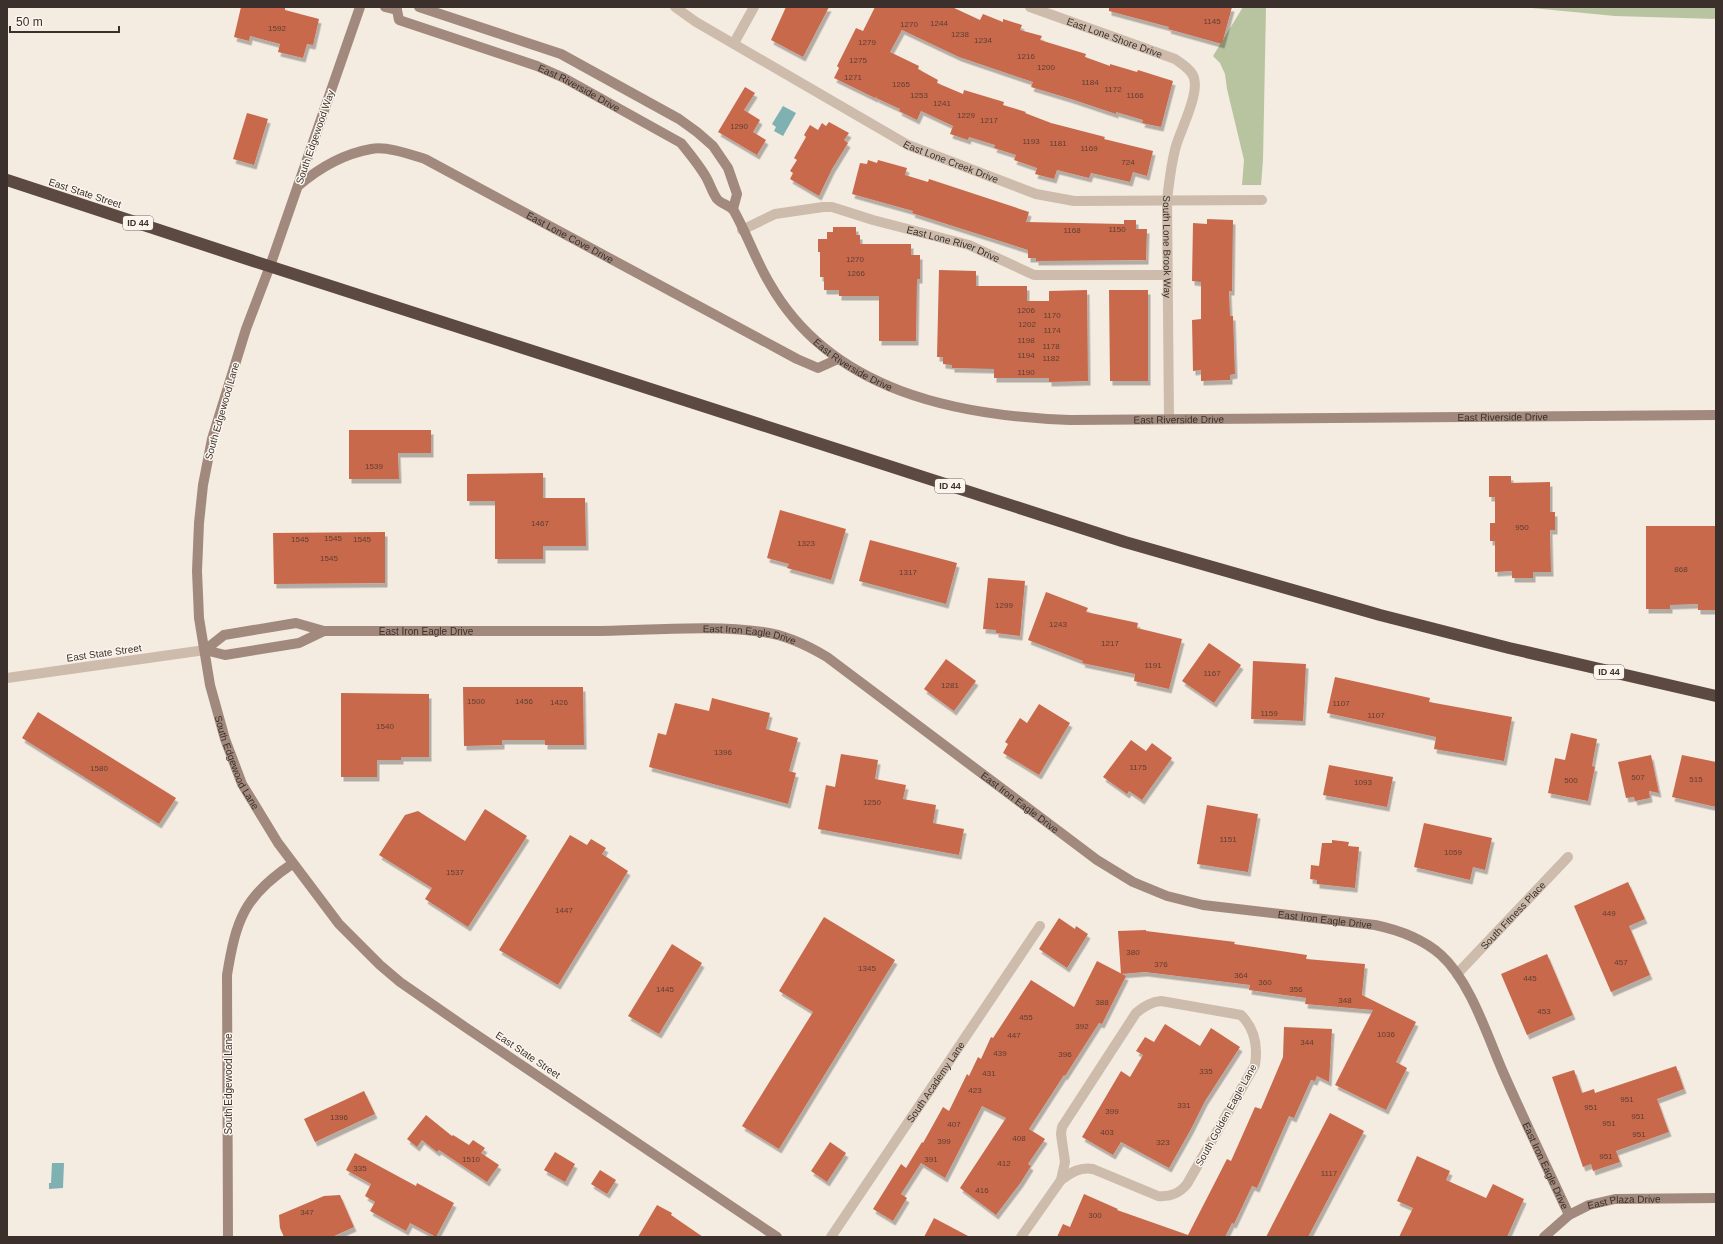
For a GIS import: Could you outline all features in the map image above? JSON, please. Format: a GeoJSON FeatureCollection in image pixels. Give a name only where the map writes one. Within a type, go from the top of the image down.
{"type":"FeatureCollection","features":[{"type":"Feature","properties":{"kind":"highway","name":"East State Street"},"geometry":{"type":"LineString","coordinates":[[7,180],[270,266]]}},
{"type":"Feature","properties":{"kind":"highway","name":"ID 44"},"geometry":{"type":"LineString","coordinates":[[270,266],[1132,544],[1395,618],[1516,650],[1716,696]]}},
{"type":"Feature","properties":{"kind":"street","name":"South Edgewood Way"},"geometry":{"type":"LineString","coordinates":[[270,266],[360,7]]}},
{"type":"Feature","properties":{"kind":"street","name":"East Riverside Drive"},"geometry":{"type":"LineString","coordinates":[[385,7],[399,9],[399,20],[537,66],[564,78],[681,143],[706,176],[718,200],[733,209],[742,230],[770,284],[797,321],[838,360],[884,385],[917,397],[989,414],[1020,418],[1063,420],[1716,415]]}},
{"type":"Feature","properties":{"kind":"street","name":"East Riverside Drive"},"geometry":{"type":"LineString","coordinates":[[418,7],[560,54],[679,119],[713,146],[728,168],[737,194],[733,209]]}},
{"type":"Feature","properties":{"kind":"street","name":"East Lone Creek Drive"},"geometry":{"type":"LineString","coordinates":[[675,7],[696,22],[908,144],[1036,194],[1074,201],[1262,200]]}},
{"type":"Feature","properties":{"kind":"street"},"geometry":{"type":"LineString","coordinates":[[734,43],[754,7]]}},
{"type":"Feature","properties":{"kind":"street","name":"East Lone Shore Drive"},"geometry":{"type":"LineString","coordinates":[[1030,7],[1175,59],[1186,67],[1194,78]]}},
{"type":"Feature","properties":{"kind":"street","name":"South Lone Brook Way"},"geometry":{"type":"LineString","coordinates":[[1169,419],[1167,201],[1171,165],[1193,97],[1195,86],[1194,78]]}},
{"type":"Feature","properties":{"kind":"street","name":"East Lone Cove Drive"},"geometry":{"type":"LineString","coordinates":[[298,186],[316,171],[341,158],[372,149],[404,152],[424,159],[797,359],[818,368],[838,360]]}},
{"type":"Feature","properties":{"kind":"street","name":"East Lone River Drive"},"geometry":{"type":"LineString","coordinates":[[742,230],[775,214],[832,207],[874,220],[969,245],[1034,275],[1168,275]]}},
{"type":"Feature","properties":{"kind":"street","name":"South Edgewood Lane"},"geometry":{"type":"LineString","coordinates":[[228,1237],[227,975],[232,941],[242,914],[251,899],[273,877],[292,864],[242,784],[225,739],[210,685],[199,618],[197,571],[199,523],[203,485],[212,439],[222,402],[246,329],[270,266]]}},
{"type":"Feature","properties":{"kind":"street","name":"East Iron Eagle Drive"},"geometry":{"type":"LineString","coordinates":[[204,650],[224,635],[296,622],[324,631],[598,631],[731,628],[764,632],[796,641],[827,657],[1097,860],[1133,882],[1167,896],[1203,905],[1375,925],[1399,930],[1421,940],[1441,955],[1457,974],[1469,994],[1503,1073],[1569,1215]]}},
{"type":"Feature","properties":{"kind":"street","name":"East Iron Eagle Drive"},"geometry":{"type":"LineString","coordinates":[[204,650],[225,655],[299,643],[324,631]]}},
{"type":"Feature","properties":{"kind":"street","name":"East State Street"},"geometry":{"type":"LineString","coordinates":[[7,678],[204,650]]}},
{"type":"Feature","properties":{"kind":"street","name":"South Fitness Place"},"geometry":{"type":"LineString","coordinates":[[1457,974],[1568,856]]}},
{"type":"Feature","properties":{"kind":"street","name":"East State Street"},"geometry":{"type":"LineString","coordinates":[[292,864],[339,924],[380,965],[400,982],[465,1028],[777,1237]]}},
{"type":"Feature","properties":{"kind":"street","name":"South Academy Lane"},"geometry":{"type":"LineString","coordinates":[[831,1237],[1040,926]]}},
{"type":"Feature","properties":{"kind":"street","name":"South Golden Eagle Lane"},"geometry":{"type":"LineString","coordinates":[[1021,1237],[1061,1180],[1074,1170],[1084,1168],[1093,1169],[1158,1196],[1168,1197],[1182,1190],[1187,1184],[1255,1065],[1257,1055],[1256,1043],[1248,1023],[1241,1015],[1161,1001],[1152,1002],[1144,1006],[1136,1013],[1062,1127],[1061,1134],[1065,1162],[1061,1180]]}},
{"type":"Feature","properties":{"kind":"street","name":"East Plaza Drive"},"geometry":{"type":"LineString","coordinates":[[1544,1237],[1569,1215],[1589,1205],[1615,1199],[1716,1198]]}},
{"type":"Feature","properties":{"kind":"green space"},"geometry":{"type":"Polygon","coordinates":[[[1243,7],[1266,7],[1263,160],[1261,185],[1242,185],[1244,160],[1227,89],[1225,74],[1220,63],[1213,56],[1243,7]]]}},
{"type":"Feature","properties":{"kind":"green space"},"geometry":{"type":"Polygon","coordinates":[[[1521,7],[1716,7],[1716,19],[1615,16],[1521,7]]]}},
{"type":"Feature","properties":{"kind":"water"},"geometry":{"type":"Polygon","coordinates":[[[783,106],[796,113],[783,136],[774,131],[776,127],[772,124],[783,106]]]}},
{"type":"Feature","properties":{"kind":"water"},"geometry":{"type":"Polygon","coordinates":[[[52,1163],[64,1163],[63,1188],[49,1189],[49,1183],[51,1183],[52,1163]]]}},
{"type":"Feature","properties":{"kind":"building"},"geometry":{"type":"Polygon","coordinates":[[[241,7],[285,7],[285,10],[319,19],[313,45],[307,44],[303,58],[278,52],[280,44],[250,36],[249,41],[234,37],[241,7]]]}},
{"type":"Feature","properties":{"kind":"building"},"geometry":{"type":"Polygon","coordinates":[[[786,7],[829,7],[803,57],[771,40],[786,7]]]}},
{"type":"Feature","properties":{"kind":"building"},"geometry":{"type":"Polygon","coordinates":[[[875,7],[952,7],[980,20],[983,14],[1003,22],[1003,19],[1022,25],[1020,30],[1042,36],[1040,40],[1086,54],[1085,57],[1110,66],[1110,64],[1137,72],[1138,70],[1173,81],[1161,127],[1142,123],[1143,120],[1116,112],[1116,114],[1031,87],[1033,82],[959,57],[902,30],[890,52],[919,66],[918,69],[938,80],[937,83],[963,94],[964,90],[1004,102],[1003,105],[1026,112],[1025,113],[1051,123],[1105,137],[1104,139],[1153,151],[1147,176],[1133,172],[1130,182],[1091,173],[1089,178],[1057,170],[1054,179],[1035,174],[1037,168],[1014,160],[1016,155],[994,148],[995,145],[969,137],[968,140],[950,134],[953,126],[921,111],[917,120],[899,111],[900,109],[876,98],[877,96],[875,98],[834,78],[839,68],[837,66],[856,28],[863,31],[875,7]]]}},
{"type":"Feature","properties":{"kind":"building"},"geometry":{"type":"Polygon","coordinates":[[[1109,7],[1232,7],[1222,44],[1168,29],[1169,27],[1109,11],[1109,7]]]}},
{"type":"Feature","properties":{"kind":"building"},"geometry":{"type":"Polygon","coordinates":[[[745,87],[755,93],[744,110],[760,120],[753,132],[766,140],[757,155],[718,132],[745,87]]]}},
{"type":"Feature","properties":{"kind":"building"},"geometry":{"type":"Polygon","coordinates":[[[247,113],[268,119],[254,165],[233,159],[247,113]]]}},
{"type":"Feature","properties":{"kind":"building"},"geometry":{"type":"Polygon","coordinates":[[[829,122],[849,133],[844,140],[848,143],[832,169],[819,196],[790,179],[793,173],[790,171],[797,160],[794,158],[806,137],[804,135],[810,125],[818,130],[822,123],[826,126],[829,122]]]}},
{"type":"Feature","properties":{"kind":"building"},"geometry":{"type":"Polygon","coordinates":[[[868,160],[877,163],[878,160],[907,168],[905,175],[928,182],[929,179],[1029,212],[1026,222],[1124,224],[1124,220],[1136,220],[1136,229],[1147,229],[1146,260],[1036,261],[1036,258],[1028,258],[1028,250],[912,213],[913,211],[852,194],[860,163],[867,164],[868,160]]]}},
{"type":"Feature","properties":{"kind":"building"},"geometry":{"type":"Polygon","coordinates":[[[1207,219],[1233,220],[1232,291],[1229,291],[1230,316],[1233,316],[1235,374],[1230,375],[1230,380],[1201,381],[1201,370],[1193,371],[1192,320],[1201,319],[1201,282],[1192,281],[1193,223],[1207,224],[1207,219]]]}},
{"type":"Feature","properties":{"kind":"building"},"geometry":{"type":"Polygon","coordinates":[[[833,227],[856,227],[856,235],[860,235],[860,244],[911,244],[911,255],[920,255],[920,279],[917,279],[916,341],[879,341],[879,296],[839,296],[839,290],[824,290],[824,277],[820,277],[820,252],[818,252],[818,239],[827,239],[827,232],[833,232],[833,227]]]}},
{"type":"Feature","properties":{"kind":"building"},"geometry":{"type":"Polygon","coordinates":[[[939,270],[976,271],[976,286],[1027,286],[1027,301],[1049,301],[1049,291],[1087,290],[1088,381],[1049,382],[1049,378],[994,378],[994,369],[952,368],[952,365],[943,364],[943,357],[937,357],[939,270]]]}},
{"type":"Feature","properties":{"kind":"building"},"geometry":{"type":"Polygon","coordinates":[[[1109,290],[1148,290],[1148,381],[1110,381],[1109,290]]]}},
{"type":"Feature","properties":{"kind":"building"},"geometry":{"type":"Polygon","coordinates":[[[349,430],[431,430],[431,453],[398,453],[399,479],[349,479],[349,430]]]}},
{"type":"Feature","properties":{"kind":"building"},"geometry":{"type":"Polygon","coordinates":[[[543,473],[543,498],[585,498],[586,546],[543,546],[543,559],[495,559],[495,501],[467,501],[467,474],[543,473]]]}},
{"type":"Feature","properties":{"kind":"building"},"geometry":{"type":"Polygon","coordinates":[[[1489,476],[1511,476],[1511,483],[1550,482],[1550,512],[1555,512],[1555,530],[1550,530],[1551,572],[1533,572],[1533,578],[1512,578],[1512,571],[1495,572],[1495,541],[1490,541],[1490,523],[1495,523],[1495,497],[1489,497],[1489,476]]]}},
{"type":"Feature","properties":{"kind":"building"},"geometry":{"type":"Polygon","coordinates":[[[780,510],[846,529],[831,580],[787,568],[789,564],[767,558],[780,510]]]}},
{"type":"Feature","properties":{"kind":"building"},"geometry":{"type":"Polygon","coordinates":[[[1646,526],[1716,526],[1716,610],[1698,610],[1698,604],[1670,605],[1670,609],[1646,609],[1646,526]]]}},
{"type":"Feature","properties":{"kind":"building"},"geometry":{"type":"Polygon","coordinates":[[[385,532],[385,583],[274,584],[273,533],[385,532]]]}},
{"type":"Feature","properties":{"kind":"building"},"geometry":{"type":"Polygon","coordinates":[[[870,540],[957,563],[946,604],[859,581],[870,540]]]}},
{"type":"Feature","properties":{"kind":"building"},"geometry":{"type":"Polygon","coordinates":[[[988,578],[1025,581],[1020,636],[996,633],[996,630],[983,629],[988,578]]]}},
{"type":"Feature","properties":{"kind":"building"},"geometry":{"type":"Polygon","coordinates":[[[1046,592],[1088,608],[1086,612],[1138,623],[1137,628],[1182,639],[1169,689],[1134,681],[1135,674],[1082,663],[1083,661],[1028,640],[1046,592]]]}},
{"type":"Feature","properties":{"kind":"building"},"geometry":{"type":"Polygon","coordinates":[[[1209,643],[1241,665],[1214,703],[1182,681],[1209,643]]]}},
{"type":"Feature","properties":{"kind":"building"},"geometry":{"type":"Polygon","coordinates":[[[946,659],[976,681],[954,711],[924,689],[946,659]]]}},
{"type":"Feature","properties":{"kind":"building"},"geometry":{"type":"Polygon","coordinates":[[[1253,661],[1306,664],[1303,721],[1251,719],[1253,661]]]}},
{"type":"Feature","properties":{"kind":"building"},"geometry":{"type":"Polygon","coordinates":[[[1335,677],[1430,698],[1429,702],[1512,717],[1504,761],[1434,749],[1436,737],[1327,713],[1335,677]]]}},
{"type":"Feature","properties":{"kind":"building"},"geometry":{"type":"Polygon","coordinates":[[[463,687],[583,687],[584,745],[545,745],[545,740],[502,740],[502,745],[464,746],[463,687]]]}},
{"type":"Feature","properties":{"kind":"building"},"geometry":{"type":"Polygon","coordinates":[[[341,693],[429,694],[429,757],[401,757],[401,760],[377,760],[377,777],[341,777],[341,693]]]}},
{"type":"Feature","properties":{"kind":"building"},"geometry":{"type":"Polygon","coordinates":[[[712,698],[770,713],[766,729],[798,738],[789,771],[796,773],[788,804],[649,767],[658,733],[666,735],[675,703],[709,711],[712,698]]]}},
{"type":"Feature","properties":{"kind":"building"},"geometry":{"type":"Polygon","coordinates":[[[1039,704],[1070,723],[1039,775],[1003,753],[1008,744],[1005,742],[1020,718],[1027,723],[1039,704]]]}},
{"type":"Feature","properties":{"kind":"building"},"geometry":{"type":"Polygon","coordinates":[[[38,712],[176,798],[159,824],[22,738],[38,712]]]}},
{"type":"Feature","properties":{"kind":"building"},"geometry":{"type":"Polygon","coordinates":[[[1571,733],[1597,739],[1592,766],[1595,767],[1588,801],[1548,793],[1555,758],[1565,760],[1571,733]]]}},
{"type":"Feature","properties":{"kind":"building"},"geometry":{"type":"Polygon","coordinates":[[[1131,740],[1146,751],[1152,743],[1172,758],[1142,800],[1129,791],[1127,794],[1103,777],[1131,740]]]}},
{"type":"Feature","properties":{"kind":"building"},"geometry":{"type":"Polygon","coordinates":[[[841,754],[878,760],[875,779],[906,785],[903,799],[936,805],[933,823],[964,829],[959,855],[818,829],[826,785],[835,787],[841,754]]]}},
{"type":"Feature","properties":{"kind":"building"},"geometry":{"type":"Polygon","coordinates":[[[1651,755],[1659,793],[1649,791],[1650,798],[1635,801],[1634,797],[1626,798],[1618,762],[1651,755]]]}},
{"type":"Feature","properties":{"kind":"building"},"geometry":{"type":"Polygon","coordinates":[[[1682,755],[1716,762],[1716,807],[1672,797],[1682,755]]]}},
{"type":"Feature","properties":{"kind":"building"},"geometry":{"type":"Polygon","coordinates":[[[1329,765],[1393,777],[1387,807],[1323,795],[1329,765]]]}},
{"type":"Feature","properties":{"kind":"building"},"geometry":{"type":"Polygon","coordinates":[[[1207,805],[1258,814],[1248,872],[1197,864],[1207,805]]]}},
{"type":"Feature","properties":{"kind":"building"},"geometry":{"type":"Polygon","coordinates":[[[485,809],[527,836],[468,927],[425,899],[432,888],[379,855],[405,815],[418,811],[465,841],[485,809]]]}},
{"type":"Feature","properties":{"kind":"building"},"geometry":{"type":"Polygon","coordinates":[[[1424,823],[1492,838],[1485,870],[1473,867],[1470,880],[1414,867],[1424,823]]]}},
{"type":"Feature","properties":{"kind":"building"},"geometry":{"type":"Polygon","coordinates":[[[570,835],[587,845],[591,839],[606,848],[602,854],[628,871],[558,985],[499,950],[570,835]]]}},
{"type":"Feature","properties":{"kind":"building"},"geometry":{"type":"Polygon","coordinates":[[[1332,840],[1349,842],[1348,846],[1359,847],[1355,888],[1317,884],[1317,880],[1310,879],[1311,865],[1319,866],[1322,843],[1332,843],[1332,840]]]}},
{"type":"Feature","properties":{"kind":"building"},"geometry":{"type":"Polygon","coordinates":[[[1628,882],[1645,919],[1629,926],[1650,975],[1611,992],[1574,906],[1628,882]]]}},
{"type":"Feature","properties":{"kind":"building"},"geometry":{"type":"Polygon","coordinates":[[[824,917],[895,960],[779,1149],[742,1126],[813,1012],[779,991],[824,917]]]}},
{"type":"Feature","properties":{"kind":"building"},"geometry":{"type":"Polygon","coordinates":[[[1059,918],[1075,929],[1076,926],[1088,934],[1067,968],[1039,949],[1059,918]]]}},
{"type":"Feature","properties":{"kind":"building"},"geometry":{"type":"Polygon","coordinates":[[[1146,930],[1235,942],[1234,944],[1307,955],[1306,959],[1365,964],[1362,995],[1416,1022],[1396,1062],[1407,1068],[1386,1110],[1335,1085],[1373,1010],[1305,1004],[1306,998],[1249,990],[1250,985],[1145,972],[1121,974],[1118,931],[1146,930]]]}},
{"type":"Feature","properties":{"kind":"building"},"geometry":{"type":"Polygon","coordinates":[[[672,944],[702,963],[659,1034],[628,1016],[672,944]]]}},
{"type":"Feature","properties":{"kind":"building"},"geometry":{"type":"Polygon","coordinates":[[[1547,954],[1573,1015],[1527,1035],[1501,974],[1547,954]]]}},
{"type":"Feature","properties":{"kind":"building"},"geometry":{"type":"Polygon","coordinates":[[[1097,961],[1126,976],[1102,1024],[1099,1023],[1029,1129],[1045,1139],[1028,1164],[1031,1166],[1021,1182],[996,1215],[960,1188],[1006,1118],[982,1106],[945,1178],[921,1163],[901,1194],[907,1198],[893,1221],[873,1209],[901,1164],[906,1168],[922,1142],[923,1143],[943,1107],[949,1111],[967,1074],[969,1076],[978,1057],[981,1059],[991,1037],[993,1038],[1031,980],[1074,1007],[1097,961]]]}},
{"type":"Feature","properties":{"kind":"building"},"geometry":{"type":"Polygon","coordinates":[[[1165,1024],[1200,1046],[1211,1028],[1240,1047],[1205,1101],[1169,1168],[1121,1142],[1113,1155],[1082,1137],[1121,1071],[1130,1077],[1143,1055],[1136,1051],[1145,1037],[1154,1042],[1165,1024]]]}},
{"type":"Feature","properties":{"kind":"building"},"geometry":{"type":"Polygon","coordinates":[[[1284,1027],[1332,1029],[1329,1082],[1317,1076],[1315,1081],[1311,1080],[1294,1118],[1289,1116],[1257,1188],[1252,1186],[1234,1224],[1232,1223],[1225,1237],[1057,1237],[1063,1224],[1070,1227],[1084,1194],[1118,1209],[1117,1210],[1188,1235],[1227,1159],[1231,1161],[1255,1107],[1261,1109],[1283,1057],[1284,1027]]]}},
{"type":"Feature","properties":{"kind":"building"},"geometry":{"type":"Polygon","coordinates":[[[1676,1066],[1684,1089],[1657,1099],[1669,1132],[1616,1151],[1620,1162],[1593,1171],[1591,1164],[1583,1167],[1552,1077],[1574,1070],[1582,1093],[1594,1089],[1595,1093],[1676,1066]]]}},
{"type":"Feature","properties":{"kind":"building"},"geometry":{"type":"Polygon","coordinates":[[[364,1091],[375,1114],[315,1142],[304,1119],[364,1091]]]}},
{"type":"Feature","properties":{"kind":"building"},"geometry":{"type":"Polygon","coordinates":[[[1330,1113],[1364,1131],[1308,1237],[1266,1237],[1330,1113]]]}},
{"type":"Feature","properties":{"kind":"building"},"geometry":{"type":"Polygon","coordinates":[[[426,1115],[452,1136],[453,1135],[469,1145],[473,1140],[485,1148],[481,1153],[499,1165],[487,1182],[439,1150],[437,1152],[422,1140],[417,1147],[407,1139],[426,1115]]]}},
{"type":"Feature","properties":{"kind":"building"},"geometry":{"type":"Polygon","coordinates":[[[830,1142],[846,1153],[827,1182],[811,1171],[830,1142]]]}},
{"type":"Feature","properties":{"kind":"building"},"geometry":{"type":"Polygon","coordinates":[[[555,1152],[575,1164],[565,1182],[544,1170],[555,1152]]]}},
{"type":"Feature","properties":{"kind":"building"},"geometry":{"type":"Polygon","coordinates":[[[355,1153],[416,1186],[417,1183],[454,1203],[436,1237],[410,1223],[406,1231],[370,1211],[375,1202],[365,1196],[371,1184],[346,1170],[355,1153]]]}},
{"type":"Feature","properties":{"kind":"building"},"geometry":{"type":"Polygon","coordinates":[[[1417,1156],[1450,1171],[1446,1180],[1486,1198],[1493,1184],[1524,1199],[1507,1237],[1399,1237],[1413,1208],[1397,1201],[1417,1156]]]}},
{"type":"Feature","properties":{"kind":"building"},"geometry":{"type":"Polygon","coordinates":[[[600,1170],[616,1180],[607,1194],[591,1184],[600,1170]]]}},
{"type":"Feature","properties":{"kind":"building"},"geometry":{"type":"Polygon","coordinates":[[[340,1195],[354,1227],[332,1237],[284,1237],[280,1228],[279,1215],[324,1196],[340,1195]]]}},
{"type":"Feature","properties":{"kind":"building"},"geometry":{"type":"Polygon","coordinates":[[[657,1205],[672,1213],[671,1215],[703,1237],[638,1237],[657,1205]]]}},
{"type":"Feature","properties":{"kind":"building"},"geometry":{"type":"Polygon","coordinates":[[[934,1218],[970,1237],[924,1237],[934,1218]]]}}]}
